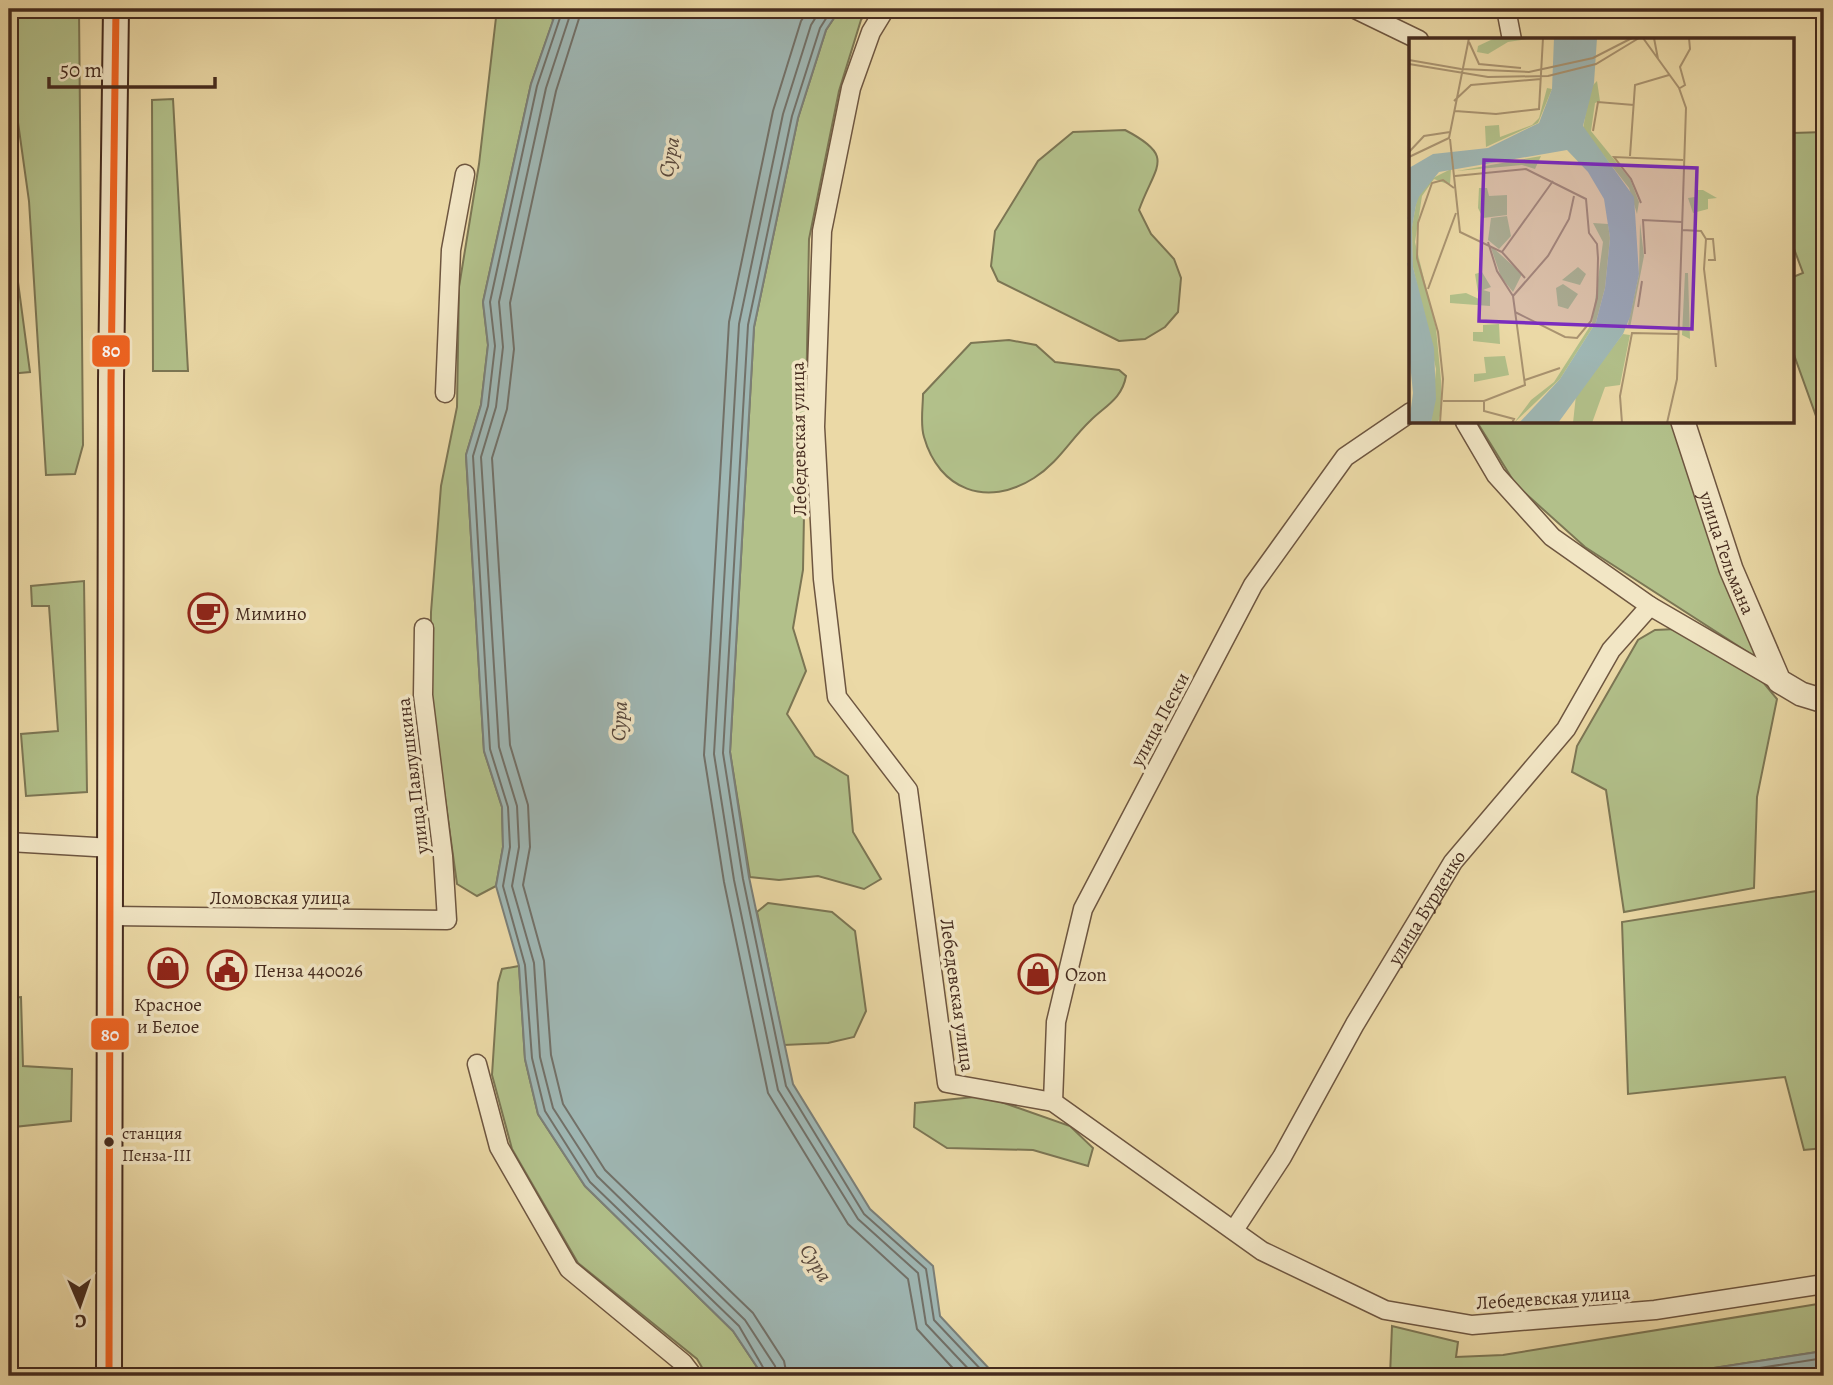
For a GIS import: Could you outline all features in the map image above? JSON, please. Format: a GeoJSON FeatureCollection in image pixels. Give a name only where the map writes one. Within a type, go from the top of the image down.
{"type":"FeatureCollection","features":[{"type":"Feature","properties":{"kind":"main road"},"geometry":{"type":"LineString","coordinates":[[109,1376],[111,380],[116,9]]}},
{"type":"Feature","properties":{"kind":"street","name":"Лебедевская улица"},"geometry":{"type":"LineString","coordinates":[[885,9],[871,32],[851,88],[822,231],[816,427],[823,579],[837,697],[908,790],[947,1083],[1053,1102],[1262,1251],[1384,1310],[1472,1325],[1655,1310],[1824,1284]]}},
{"type":"Feature","properties":{"kind":"street"},"geometry":{"type":"LineString","coordinates":[[1354,9],[1415,38]]}},
{"type":"Feature","properties":{"kind":"street"},"geometry":{"type":"LineString","coordinates":[[1506,9],[1512,38]]}},
{"type":"Feature","properties":{"kind":"street"},"geometry":{"type":"LineString","coordinates":[[445,393],[451,250],[465,174]]}},
{"type":"Feature","properties":{"kind":"street","name":"улица Пески"},"geometry":{"type":"LineString","coordinates":[[1053,1102],[1056,1022],[1083,909],[1253,585],[1345,457],[1409,413]]}},
{"type":"Feature","properties":{"kind":"street"},"geometry":{"type":"LineString","coordinates":[[1466,424],[1496,475],[1552,537],[1650,606],[1801,694],[1824,701]]}},
{"type":"Feature","properties":{"kind":"street","name":"улица Тельмана"},"geometry":{"type":"LineString","coordinates":[[1684,424],[1731,569],[1779,681]]}},
{"type":"Feature","properties":{"kind":"street","name":"улица Бурденко"},"geometry":{"type":"LineString","coordinates":[[1234,1230],[1282,1157],[1356,1024],[1453,862],[1566,729],[1611,650],[1650,606]]}},
{"type":"Feature","properties":{"kind":"street","name":"улица Павлушкина"},"geometry":{"type":"LineString","coordinates":[[424,628],[423,695],[443,856],[447,920]]}},
{"type":"Feature","properties":{"kind":"street"},"geometry":{"type":"LineString","coordinates":[[9,842],[112,848]]}},
{"type":"Feature","properties":{"kind":"street","name":"Ломовская улица"},"geometry":{"type":"LineString","coordinates":[[112,916],[447,920]]}},
{"type":"Feature","properties":{"kind":"street"},"geometry":{"type":"LineString","coordinates":[[477,1064],[499,1147],[569,1269],[683,1363],[692,1376]]}},
{"type":"Feature","properties":{"kind":"green space"},"geometry":{"type":"Polygon","coordinates":[[[9,9],[79,9],[83,445],[75,474],[46,475],[29,201],[9,58],[9,9]]]}},
{"type":"Feature","properties":{"kind":"green space"},"geometry":{"type":"Polygon","coordinates":[[[497,9],[550,9],[553,21],[531,84],[483,302],[488,345],[481,405],[466,455],[484,751],[502,807],[503,847],[496,886],[477,896],[457,884],[430,691],[431,612],[441,486],[457,407],[459,287],[479,164],[497,9]]]}},
{"type":"Feature","properties":{"kind":"green space"},"geometry":{"type":"Polygon","coordinates":[[[840,9],[868,9],[861,20],[839,91],[809,239],[803,570],[793,628],[806,671],[787,714],[815,756],[848,776],[853,832],[881,879],[864,889],[818,876],[779,880],[750,877],[730,752],[754,327],[798,118],[826,30],[840,9]]]}},
{"type":"Feature","properties":{"kind":"green space"},"geometry":{"type":"Polygon","coordinates":[[[173,99],[188,371],[153,371],[152,100],[173,99]]]}},
{"type":"Feature","properties":{"kind":"green space"},"geometry":{"type":"Polygon","coordinates":[[[1125,130],[1141,139],[1156,155],[1158,163],[1139,210],[1151,234],[1174,259],[1181,278],[1178,312],[1165,327],[1145,339],[1119,341],[998,281],[991,266],[995,231],[1038,161],[1073,132],[1125,130]]]}},
{"type":"Feature","properties":{"kind":"green space"},"geometry":{"type":"Polygon","coordinates":[[[1824,132],[1824,425],[1820,427],[1794,355],[1794,277],[1803,273],[1794,249],[1794,133],[1824,132]]]}},
{"type":"Feature","properties":{"kind":"green space"},"geometry":{"type":"Polygon","coordinates":[[[9,246],[14,252],[30,372],[9,374],[9,246]]]}},
{"type":"Feature","properties":{"kind":"green space"},"geometry":{"type":"Polygon","coordinates":[[[1009,340],[1036,345],[1055,362],[1119,370],[1126,376],[1124,384],[1117,396],[1034,478],[999,492],[967,489],[941,470],[931,455],[923,432],[923,394],[971,343],[1009,340]]]}},
{"type":"Feature","properties":{"kind":"green space"},"geometry":{"type":"Polygon","coordinates":[[[1478,424],[1675,424],[1760,660],[1585,547],[1516,485],[1478,424]]]}},
{"type":"Feature","properties":{"kind":"green space"},"geometry":{"type":"Polygon","coordinates":[[[84,581],[87,792],[26,796],[21,734],[58,731],[49,606],[32,606],[31,586],[84,581]]]}},
{"type":"Feature","properties":{"kind":"green space"},"geometry":{"type":"Polygon","coordinates":[[[1676,629],[1763,682],[1777,699],[1757,797],[1754,888],[1624,912],[1606,790],[1572,772],[1577,746],[1638,640],[1655,630],[1676,629]]]}},
{"type":"Feature","properties":{"kind":"green space"},"geometry":{"type":"Polygon","coordinates":[[[1823,890],[1824,1148],[1804,1150],[1785,1077],[1628,1094],[1622,922],[1823,890]]]}},
{"type":"Feature","properties":{"kind":"green space"},"geometry":{"type":"Polygon","coordinates":[[[768,903],[832,912],[855,931],[866,1011],[854,1037],[828,1043],[784,1045],[757,912],[768,903]]]}},
{"type":"Feature","properties":{"kind":"green space"},"geometry":{"type":"Polygon","coordinates":[[[519,966],[525,1059],[538,1114],[585,1186],[733,1331],[763,1376],[707,1376],[697,1359],[578,1263],[512,1149],[492,1075],[498,983],[502,969],[519,966]]]}},
{"type":"Feature","properties":{"kind":"green space"},"geometry":{"type":"Polygon","coordinates":[[[21,997],[23,1066],[72,1069],[71,1121],[14,1127],[13,1188],[9,1189],[9,998],[21,997]]]}},
{"type":"Feature","properties":{"kind":"green space"},"geometry":{"type":"Polygon","coordinates":[[[984,1096],[1070,1126],[1093,1148],[1088,1166],[1033,1150],[947,1148],[914,1127],[915,1103],[984,1096]]]}},
{"type":"Feature","properties":{"kind":"green space"},"geometry":{"type":"Polygon","coordinates":[[[1824,1303],[1824,1351],[1701,1370],[1604,1376],[1390,1376],[1392,1326],[1458,1342],[1456,1357],[1503,1355],[1824,1303]]]}},
{"type":"Feature","properties":{"kind":"water","name":"Сура"},"geometry":{"type":"Polygon","coordinates":[[[557,9],[840,9],[826,30],[798,118],[754,327],[730,752],[749,877],[793,1084],[870,1209],[933,1266],[940,1316],[996,1376],[763,1376],[733,1331],[585,1186],[538,1114],[525,1059],[519,966],[496,886],[503,847],[502,807],[484,751],[466,455],[481,405],[488,345],[483,302],[531,84],[557,9]]]}},
{"type":"Feature","properties":{"kind":"water"},"geometry":{"type":"Polygon","coordinates":[[[1824,1351],[1824,1376],[1604,1376],[1701,1370],[1824,1351]]]}},
{"type":"Feature","properties":{"kind":"transit line","name":"80"},"geometry":{"type":"LineString","coordinates":[[109,1376],[111,380],[116,9]]}},
{"type":"Feature","properties":{"kind":"place","name":"Мимино"},"geometry":{"type":"Point","coordinates":[208,613]}},
{"type":"Feature","properties":{"kind":"place","name":"Красное и Белое"},"geometry":{"type":"Point","coordinates":[168,968]}},
{"type":"Feature","properties":{"kind":"place","name":"Пенза 440026"},"geometry":{"type":"Point","coordinates":[227,970]}},
{"type":"Feature","properties":{"kind":"place","name":"Ozon"},"geometry":{"type":"Point","coordinates":[1038,974]}},
{"type":"Feature","properties":{"kind":"place","name":"станция Пенза-III"},"geometry":{"type":"Point","coordinates":[109,1142]}}]}
